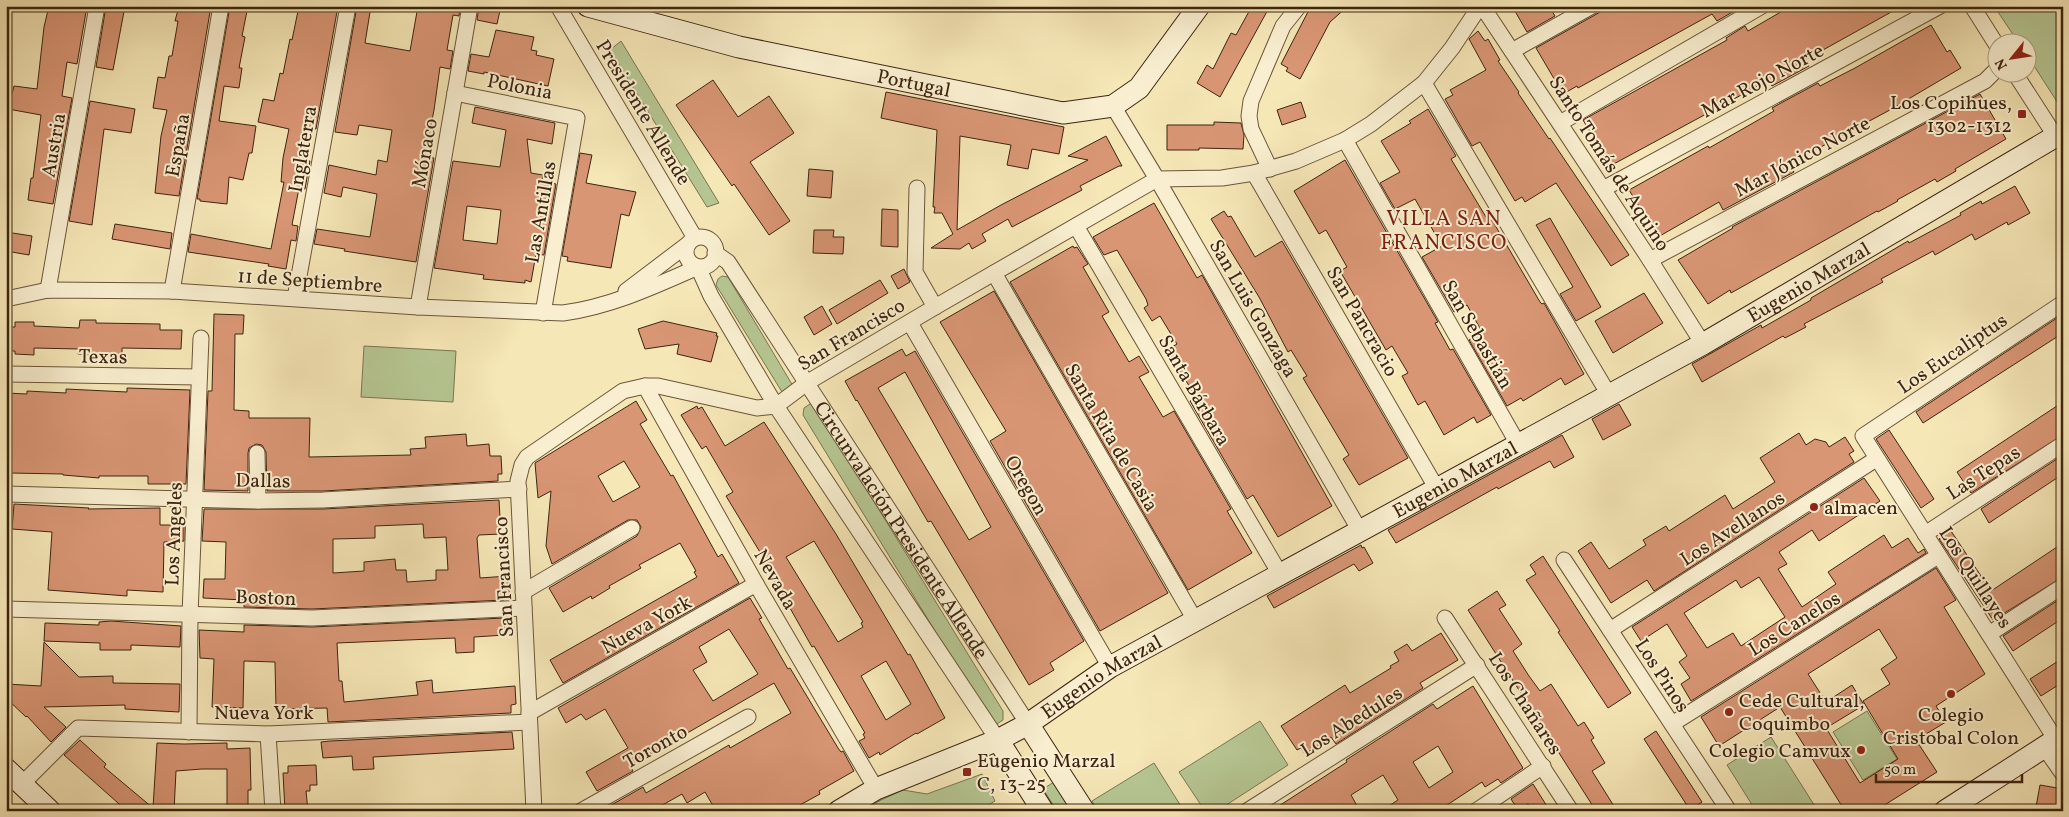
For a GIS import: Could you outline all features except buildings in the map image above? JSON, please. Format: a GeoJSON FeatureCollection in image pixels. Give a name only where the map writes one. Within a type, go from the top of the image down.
{"type":"FeatureCollection","features":[{"type":"Feature","properties":{"kind":"main road","name":"Portugal"},"geometry":{"type":"LineString","coordinates":[[588,6],[739,47],[1063,113],[1113,106],[1139,88],[1199,6]]}},
{"type":"Feature","properties":{"kind":"main road","name":"Eugenio Marzal"},"geometry":{"type":"LineString","coordinates":[[839,811],[876,789],[998,740],[1028,724],[1110,667],[1703,344],[2059,134]]}},
{"type":"Feature","properties":{"kind":"main road","name":"Circunvalación Presidente Allende"},"geometry":{"type":"LineString","coordinates":[[1028,724],[1084,811]]}},
{"type":"Feature","properties":{"kind":"main road","name":"Circunvalación Presidente Allende"},"geometry":{"type":"LineString","coordinates":[[998,740],[1043,811]]}},
{"type":"Feature","properties":{"kind":"main road"},"geometry":{"type":"LineString","coordinates":[[1945,811],[2054,741]]}},
{"type":"Feature","properties":{"kind":"main road"},"geometry":{"type":"LineString","coordinates":[[6,769],[50,811]]}},
{"type":"Feature","properties":{"kind":"street","name":"Austria"},"geometry":{"type":"LineString","coordinates":[[48,290],[97,6]]}},
{"type":"Feature","properties":{"kind":"street","name":"España"},"geometry":{"type":"LineString","coordinates":[[172,291],[221,6]]}},
{"type":"Feature","properties":{"kind":"street","name":"Inglaterra"},"geometry":{"type":"LineString","coordinates":[[295,298],[348,6]]}},
{"type":"Feature","properties":{"kind":"street","name":"Mónaco"},"geometry":{"type":"LineString","coordinates":[[418,307],[470,6]]}},
{"type":"Feature","properties":{"kind":"street","name":"Presidente Allende"},"geometry":{"type":"LineString","coordinates":[[558,6],[692,241]]}},
{"type":"Feature","properties":{"kind":"street"},"geometry":{"type":"LineString","coordinates":[[1270,169],[1251,130],[1249,116],[1250,101],[1283,26],[1299,6]]}},
{"type":"Feature","properties":{"kind":"street"},"geometry":{"type":"LineString","coordinates":[[1157,179],[1190,180],[1254,173],[1321,152],[1345,140],[1370,124],[1424,83],[1452,48],[1481,6]]}},
{"type":"Feature","properties":{"kind":"street","name":"Santo Tomás de Aquino"},"geometry":{"type":"LineString","coordinates":[[1481,6],[1650,260],[1703,344]]}},
{"type":"Feature","properties":{"kind":"street"},"geometry":{"type":"LineString","coordinates":[[1512,51],[1592,6]]}},
{"type":"Feature","properties":{"kind":"street"},"geometry":{"type":"LineString","coordinates":[[1560,123],[1762,6]]}},
{"type":"Feature","properties":{"kind":"street","name":"Mar Rojo Norte"},"geometry":{"type":"LineString","coordinates":[[1603,189],[1940,6]]}},
{"type":"Feature","properties":{"kind":"street"},"geometry":{"type":"LineString","coordinates":[[1972,6],[1988,32]]}},
{"type":"Feature","properties":{"kind":"street","name":"Mar Jónico Norte"},"geometry":{"type":"LineString","coordinates":[[1650,260],[1986,79]]}},
{"type":"Feature","properties":{"kind":"street"},"geometry":{"type":"LineString","coordinates":[[2021,82],[2059,134]]}},
{"type":"Feature","properties":{"kind":"street"},"geometry":{"type":"LineString","coordinates":[[1424,83],[1609,394]]}},
{"type":"Feature","properties":{"kind":"street","name":"Polonia"},"geometry":{"type":"LineString","coordinates":[[455,93],[577,118]]}},
{"type":"Feature","properties":{"kind":"street","name":"San Luis Gonzaga"},"geometry":{"type":"LineString","coordinates":[[1113,106],[1360,531]]}},
{"type":"Feature","properties":{"kind":"street","name":"Las Antillas"},"geometry":{"type":"LineString","coordinates":[[543,313],[577,118]]}},
{"type":"Feature","properties":{"kind":"street","name":"San Sebastián"},"geometry":{"type":"LineString","coordinates":[[1345,140],[1518,444]]}},
{"type":"Feature","properties":{"kind":"street","name":"San Pancracio"},"geometry":{"type":"LineString","coordinates":[[1254,173],[1437,489]]}},
{"type":"Feature","properties":{"kind":"street","name":"San Francisco"},"geometry":{"type":"LineString","coordinates":[[534,811],[519,489],[519,473],[527,457],[623,392],[645,386],[671,387],[756,408],[776,406],[808,382],[1157,179]]}},
{"type":"Feature","properties":{"kind":"street"},"geometry":{"type":"LineString","coordinates":[[917,188],[915,272],[935,307]]}},
{"type":"Feature","properties":{"kind":"street","name":"Santa Bárbara"},"geometry":{"type":"LineString","coordinates":[[1076,226],[1280,574]]}},
{"type":"Feature","properties":{"kind":"street","name":"Circunvalación Presidente Allende"},"geometry":{"type":"LineString","coordinates":[[998,740],[776,406],[711,296],[698,267],[687,258],[686,253],[692,241],[705,238],[709,240],[715,248],[715,253],[728,262],[808,382],[1028,724]]}},
{"type":"Feature","properties":{"kind":"street","name":"11 de Septiembre"},"geometry":{"type":"LineString","coordinates":[[611,302],[692,241]]}},
{"type":"Feature","properties":{"kind":"street"},"geometry":{"type":"LineString","coordinates":[[698,267],[708,265],[714,258],[715,253]]}},
{"type":"Feature","properties":{"kind":"street","name":"11 de Septiembre"},"geometry":{"type":"LineString","coordinates":[[6,299],[48,290],[172,291],[418,307],[563,313],[584,310],[611,302],[698,267]]}},
{"type":"Feature","properties":{"kind":"street","name":"Santa Rita de Casia"},"geometry":{"type":"LineString","coordinates":[[994,273],[1195,620]]}},
{"type":"Feature","properties":{"kind":"street","name":"Los Eucaliptus"},"geometry":{"type":"LineString","coordinates":[[1863,436],[2063,303]]}},
{"type":"Feature","properties":{"kind":"street","name":"Oregon"},"geometry":{"type":"LineString","coordinates":[[910,323],[1110,667]]}},
{"type":"Feature","properties":{"kind":"street","name":"Los Angeles"},"geometry":{"type":"LineString","coordinates":[[189,732],[190,615],[201,338]]}},
{"type":"Feature","properties":{"kind":"street","name":"Texas"},"geometry":{"type":"LineString","coordinates":[[6,374],[199,377]]}},
{"type":"Feature","properties":{"kind":"street","name":"Nevada"},"geometry":{"type":"LineString","coordinates":[[645,386],[756,584],[876,789]]}},
{"type":"Feature","properties":{"kind":"street","name":"Los Quillayes"},"geometry":{"type":"LineString","coordinates":[[1863,436],[1989,634],[2054,741],[2063,774]]}},
{"type":"Feature","properties":{"kind":"street","name":"Las Tepas"},"geometry":{"type":"LineString","coordinates":[[1924,534],[2063,444]]}},
{"type":"Feature","properties":{"kind":"street"},"geometry":{"type":"LineString","coordinates":[[256,453],[258,501]]}},
{"type":"Feature","properties":{"kind":"street","name":"Los Avellanos"},"geometry":{"type":"LineString","coordinates":[[1610,630],[1876,459]]}},
{"type":"Feature","properties":{"kind":"street","name":"Dallas"},"geometry":{"type":"LineString","coordinates":[[6,494],[258,501],[323,500],[519,489]]}},
{"type":"Feature","properties":{"kind":"street"},"geometry":{"type":"LineString","coordinates":[[523,592],[632,528]]}},
{"type":"Feature","properties":{"kind":"street","name":"Los Canelos"},"geometry":{"type":"LineString","coordinates":[[1672,724],[1938,556]]}},
{"type":"Feature","properties":{"kind":"street","name":"Los Pinos"},"geometry":{"type":"LineString","coordinates":[[1564,560],[1729,811]]}},
{"type":"Feature","properties":{"kind":"street","name":"Nueva York"},"geometry":{"type":"LineString","coordinates":[[22,784],[78,728],[268,734],[529,717],[756,584]]}},
{"type":"Feature","properties":{"kind":"street"},"geometry":{"type":"LineString","coordinates":[[1989,634],[2063,586]]}},
{"type":"Feature","properties":{"kind":"street","name":"Boston"},"geometry":{"type":"LineString","coordinates":[[6,609],[312,618],[524,608]]}},
{"type":"Feature","properties":{"kind":"street","name":"Los Chañares"},"geometry":{"type":"LineString","coordinates":[[1446,618],[1571,811]]}},
{"type":"Feature","properties":{"kind":"street","name":"Los Abedules"},"geometry":{"type":"LineString","coordinates":[[1247,811],[1477,665]]}},
{"type":"Feature","properties":{"kind":"street","name":"Toronto"},"geometry":{"type":"LineString","coordinates":[[581,811],[748,716]]}},
{"type":"Feature","properties":{"kind":"street"},"geometry":{"type":"LineString","coordinates":[[268,734],[273,811]]}},
{"type":"Feature","properties":{"kind":"street"},"geometry":{"type":"LineString","coordinates":[[1476,811],[1542,766]]}},
{"type":"Feature","properties":{"kind":"green space"},"geometry":{"type":"Polygon","coordinates":[[[1994,6],[2063,6],[2063,111],[2036,69],[2036,32],[2011,32],[1994,6]]]}},
{"type":"Feature","properties":{"kind":"green space"},"geometry":{"type":"Polygon","coordinates":[[[621,41],[719,203],[707,207],[610,50],[621,41]]]}},
{"type":"Feature","properties":{"kind":"green space"},"geometry":{"type":"Polygon","coordinates":[[[722,276],[728,277],[793,386],[788,393],[782,392],[716,285],[718,279],[722,276]]]}},
{"type":"Feature","properties":{"kind":"green space"},"geometry":{"type":"Polygon","coordinates":[[[364,346],[456,351],[453,402],[361,397],[364,346]]]}},
{"type":"Feature","properties":{"kind":"green space"},"geometry":{"type":"Polygon","coordinates":[[[810,404],[817,409],[1003,711],[1003,720],[997,724],[990,721],[803,415],[804,408],[810,404]]]}},
{"type":"Feature","properties":{"kind":"green space"},"geometry":{"type":"Polygon","coordinates":[[[1867,711],[1897,759],[1863,780],[1833,732],[1867,711]]]}},
{"type":"Feature","properties":{"kind":"green space"},"geometry":{"type":"Polygon","coordinates":[[[1260,721],[1288,765],[1217,811],[1205,811],[1179,772],[1260,721]]]}},
{"type":"Feature","properties":{"kind":"green space"},"geometry":{"type":"Polygon","coordinates":[[[1771,737],[1818,811],[1756,811],[1727,765],[1771,737]]]}},
{"type":"Feature","properties":{"kind":"green space"},"geometry":{"type":"Polygon","coordinates":[[[1154,763],[1184,811],[1098,811],[1092,801],[1154,763]]]}},
{"type":"Feature","properties":{"kind":"green space"},"geometry":{"type":"Polygon","coordinates":[[[982,774],[995,801],[978,811],[862,811],[903,790],[927,794],[982,774]]]}},
{"type":"Feature","properties":{"kind":"green space"},"geometry":{"type":"Polygon","coordinates":[[[1054,782],[1073,811],[1057,811],[1043,789],[1054,782]]]}},
{"type":"Feature","properties":{"kind":"place","name":"Los Copihues, 1302-1312"},"geometry":{"type":"Point","coordinates":[2022,114]}},
{"type":"Feature","properties":{"kind":"place","name":"almacen"},"geometry":{"type":"Point","coordinates":[1814,507]}},
{"type":"Feature","properties":{"kind":"place","name":"Colegio Cristobal Colon"},"geometry":{"type":"Point","coordinates":[1951,694]}},
{"type":"Feature","properties":{"kind":"place","name":"Cede Cultural, Coquimbo"},"geometry":{"type":"Point","coordinates":[1729,712]}},
{"type":"Feature","properties":{"kind":"place","name":"Colegio Camvux"},"geometry":{"type":"Point","coordinates":[1861,750]}},
{"type":"Feature","properties":{"kind":"place","name":"Eugenio Marzal C, 13-25"},"geometry":{"type":"Point","coordinates":[967,772]}},
{"type":"Feature","properties":{"kind":"district","name":"VILLA SAN FRANCISCO"},"geometry":{"type":"Point","coordinates":[1444,230]}}]}
